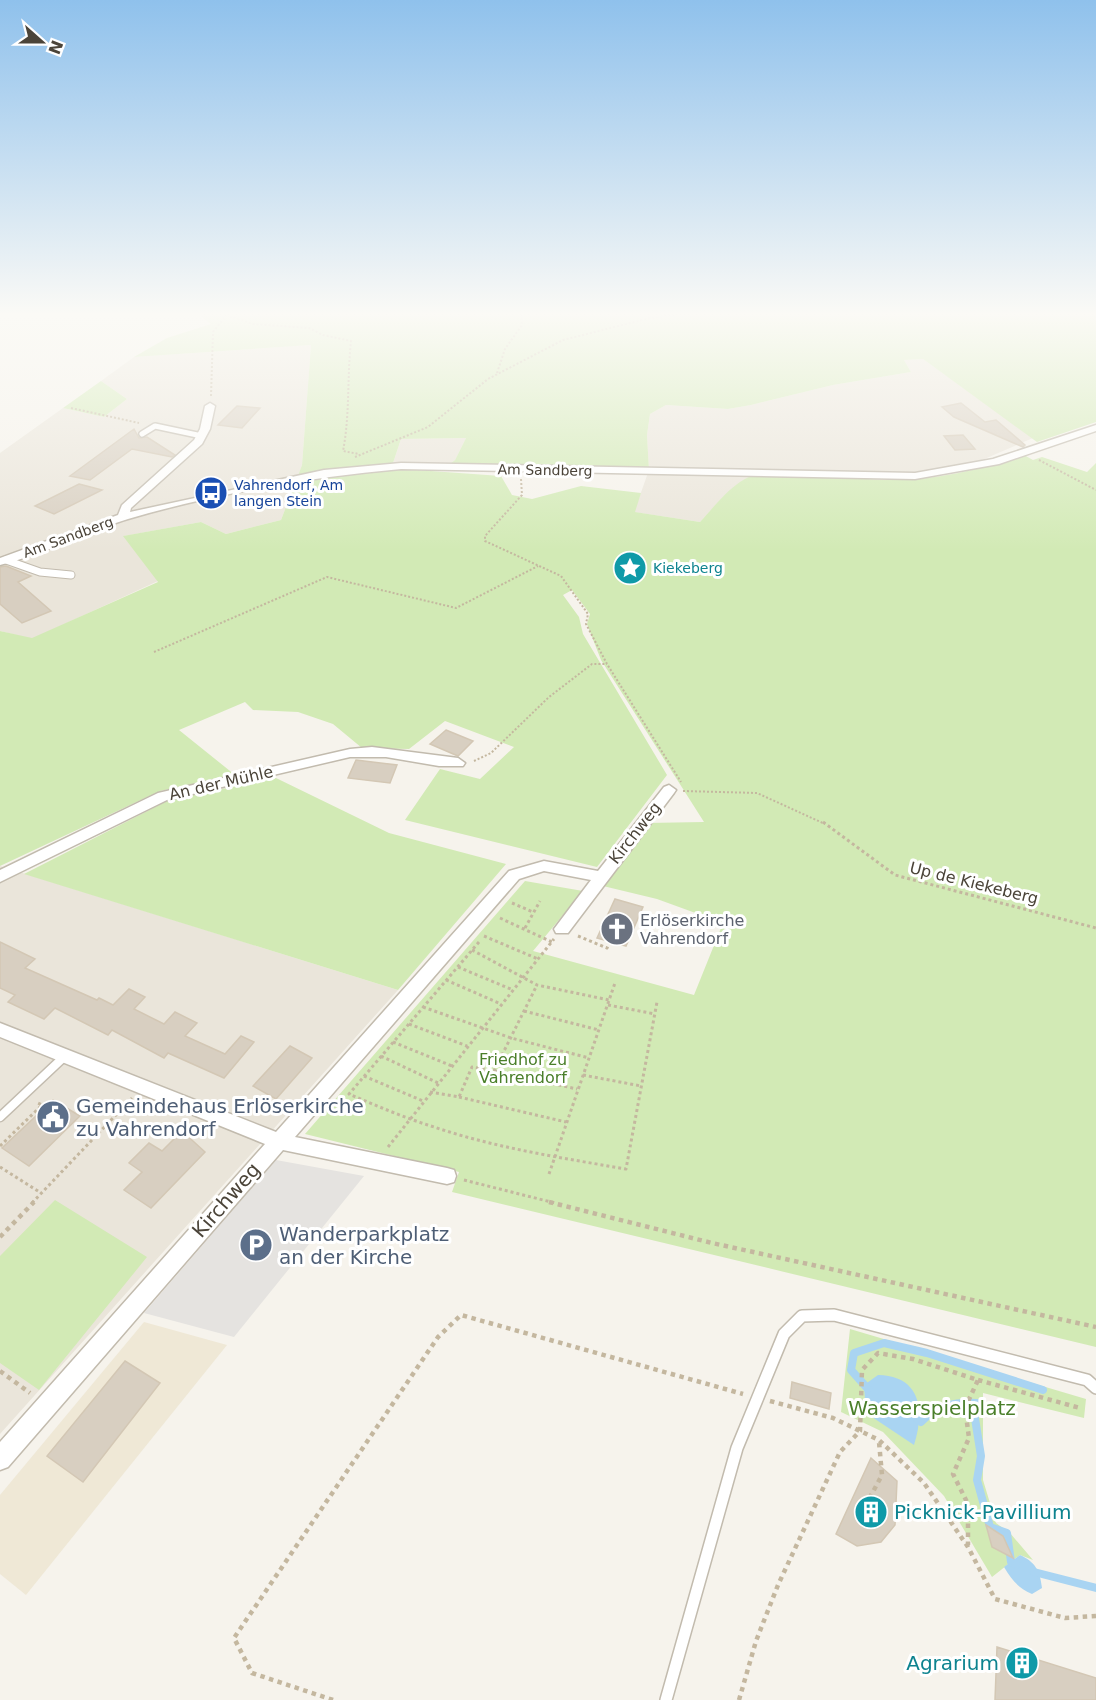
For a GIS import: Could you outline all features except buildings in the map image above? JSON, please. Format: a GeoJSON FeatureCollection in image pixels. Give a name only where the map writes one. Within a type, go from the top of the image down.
{"type":"FeatureCollection","features":[{"type":"Feature","properties":{"kind":"street"},"geometry":{"type":"LineString","coordinates":[[123,517],[126,507],[202,436],[210,406]]}},
{"type":"Feature","properties":{"kind":"street","name":"Am Sandberg"},"geometry":{"type":"LineString","coordinates":[[3,561],[123,517],[173,504],[324,473],[400,466],[915,476],[994,462],[1096,428]]}},
{"type":"Feature","properties":{"kind":"street","name":"An der Mühle"},"geometry":{"type":"LineString","coordinates":[[0,877],[163,796],[351,753],[374,751],[406,755],[443,764],[458,763]]}},
{"type":"Feature","properties":{"kind":"street","name":"Kirchweg"},"geometry":{"type":"LineString","coordinates":[[557,935],[602,877],[678,790]]}},
{"type":"Feature","properties":{"kind":"street","name":"Kirchweg"},"geometry":{"type":"LineString","coordinates":[[0,1459],[514,875],[544,866],[602,877]]}},
{"type":"Feature","properties":{"kind":"street"},"geometry":{"type":"LineString","coordinates":[[0,1030],[278,1141],[447,1176]]}},
{"type":"Feature","properties":{"kind":"lane"},"geometry":{"type":"LineString","coordinates":[[142,434],[156,426],[202,436]]}},
{"type":"Feature","properties":{"kind":"lane"},"geometry":{"type":"LineString","coordinates":[[3,561],[40,572],[70,575]]}},
{"type":"Feature","properties":{"kind":"lane"},"geometry":{"type":"LineString","coordinates":[[0,1117],[66,1055]]}},
{"type":"Feature","properties":{"kind":"lane"},"geometry":{"type":"LineString","coordinates":[[666,1700],[737,1448],[784,1334],[802,1316],[834,1315],[1087,1380],[1096,1388]]}},
{"type":"Feature","properties":{"kind":"path"},"geometry":{"type":"LineString","coordinates":[[210,406],[211,392]]}},
{"type":"Feature","properties":{"kind":"path"},"geometry":{"type":"LineString","coordinates":[[347,392],[347,429],[343,451],[360,455],[428,428],[473,392]]}},
{"type":"Feature","properties":{"kind":"path"},"geometry":{"type":"LineString","coordinates":[[71,408],[156,426]]}},
{"type":"Feature","properties":{"kind":"path"},"geometry":{"type":"LineString","coordinates":[[1022,451],[1096,490]]}},
{"type":"Feature","properties":{"kind":"path"},"geometry":{"type":"LineString","coordinates":[[520,470],[522,495],[485,536],[485,541],[565,581],[588,614],[586,624],[678,790]]}},
{"type":"Feature","properties":{"kind":"path"},"geometry":{"type":"LineString","coordinates":[[154,652],[327,577],[456,608],[538,566]]}},
{"type":"Feature","properties":{"kind":"path"},"geometry":{"type":"LineString","coordinates":[[458,763],[472,762],[491,753],[549,697],[592,664],[607,663]]}},
{"type":"Feature","properties":{"kind":"path","name":"Up de Kiekeberg"},"geometry":{"type":"LineString","coordinates":[[678,790],[757,794],[820,820],[895,875],[1096,928]]}},
{"type":"Feature","properties":{"kind":"path"},"geometry":{"type":"LineString","coordinates":[[495,924],[518,897]]}},
{"type":"Feature","properties":{"kind":"path"},"geometry":{"type":"LineString","coordinates":[[525,928],[540,901]]}},
{"type":"Feature","properties":{"kind":"path"},"geometry":{"type":"LineString","coordinates":[[512,903],[534,912]]}},
{"type":"Feature","properties":{"kind":"path"},"geometry":{"type":"LineString","coordinates":[[500,918],[525,928],[607,948],[610,942]]}},
{"type":"Feature","properties":{"kind":"path"},"geometry":{"type":"LineString","coordinates":[[489,930],[349,1094],[409,1119],[452,1133],[554,1157],[626,1169],[657,1002]]}},
{"type":"Feature","properties":{"kind":"path"},"geometry":{"type":"LineString","coordinates":[[378,1161],[430,1092],[557,935]]}},
{"type":"Feature","properties":{"kind":"path"},"geometry":{"type":"LineString","coordinates":[[484,936],[538,959]]}},
{"type":"Feature","properties":{"kind":"path"},"geometry":{"type":"LineString","coordinates":[[472,950],[537,985],[655,1014]]}},
{"type":"Feature","properties":{"kind":"path"},"geometry":{"type":"LineString","coordinates":[[458,967],[513,990]]}},
{"type":"Feature","properties":{"kind":"path"},"geometry":{"type":"LineString","coordinates":[[446,980],[501,1004]]}},
{"type":"Feature","properties":{"kind":"path"},"geometry":{"type":"LineString","coordinates":[[549,1174],[615,983]]}},
{"type":"Feature","properties":{"kind":"path"},"geometry":{"type":"LineString","coordinates":[[494,1071],[537,985]]}},
{"type":"Feature","properties":{"kind":"path"},"geometry":{"type":"LineString","coordinates":[[423,1007],[511,1038],[589,1058]]}},
{"type":"Feature","properties":{"kind":"path"},"geometry":{"type":"LineString","coordinates":[[524,1011],[599,1030]]}},
{"type":"Feature","properties":{"kind":"path"},"geometry":{"type":"LineString","coordinates":[[409,1024],[467,1046]]}},
{"type":"Feature","properties":{"kind":"path"},"geometry":{"type":"LineString","coordinates":[[393,1042],[452,1066]]}},
{"type":"Feature","properties":{"kind":"path"},"geometry":{"type":"LineString","coordinates":[[381,1056],[438,1083]]}},
{"type":"Feature","properties":{"kind":"path"},"geometry":{"type":"LineString","coordinates":[[459,1098],[472,1067],[578,1089]]}},
{"type":"Feature","properties":{"kind":"path"},"geometry":{"type":"LineString","coordinates":[[583,1075],[641,1086]]}},
{"type":"Feature","properties":{"kind":"path"},"geometry":{"type":"LineString","coordinates":[[364,1076],[423,1101]]}},
{"type":"Feature","properties":{"kind":"path"},"geometry":{"type":"LineString","coordinates":[[0,1237],[144,1086]]}},
{"type":"Feature","properties":{"kind":"path"},"geometry":{"type":"LineString","coordinates":[[430,1092],[567,1122]]}},
{"type":"Feature","properties":{"kind":"path"},"geometry":{"type":"LineString","coordinates":[[0,1146],[42,1105]]}},
{"type":"Feature","properties":{"kind":"path"},"geometry":{"type":"LineString","coordinates":[[0,1167],[42,1194]]}},
{"type":"Feature","properties":{"kind":"path"},"geometry":{"type":"LineString","coordinates":[[447,1176],[712,1243],[1096,1326]]}},
{"type":"Feature","properties":{"kind":"path"},"geometry":{"type":"LineString","coordinates":[[333,1700],[252,1673],[234,1638],[438,1338],[461,1315],[833,1418],[879,1440],[924,1483],[969,1548],[995,1599],[1065,1618],[1096,1616]]}},
{"type":"Feature","properties":{"kind":"path"},"geometry":{"type":"LineString","coordinates":[[739,1700],[756,1641],[782,1575],[840,1452],[860,1431],[862,1370],[878,1353],[913,1359],[978,1380],[1080,1408]]}},
{"type":"Feature","properties":{"kind":"path"},"geometry":{"type":"LineString","coordinates":[[0,1371],[47,1406]]}},
{"type":"Feature","properties":{"kind":"path"},"geometry":{"type":"LineString","coordinates":[[969,1548],[968,1504],[953,1474],[969,1438],[965,1408],[978,1380]]}},
{"type":"Feature","properties":{"kind":"path"},"geometry":{"type":"LineString","coordinates":[[861,1515],[882,1475],[879,1440]]}},
{"type":"Feature","properties":{"kind":"shaded area"},"geometry":{"type":"Polygon","coordinates":[[[117,392],[307,392],[302,465],[281,520],[226,534],[201,522],[124,536],[158,581],[32,639],[0,631],[0,453],[63,408],[104,417],[127,399],[117,392]]]}},
{"type":"Feature","properties":{"kind":"shaded area"},"geometry":{"type":"Polygon","coordinates":[[[803,392],[969,392],[1033,438],[982,460],[889,479],[788,475],[724,496],[700,522],[634,512],[649,470],[647,435],[650,414],[666,405],[728,409],[803,392]]]}},
{"type":"Feature","properties":{"kind":"shaded area"},"geometry":{"type":"Polygon","coordinates":[[[466,438],[455,460],[447,466],[393,463],[401,439],[466,438]]]}},
{"type":"Feature","properties":{"kind":"shaded area"},"geometry":{"type":"Polygon","coordinates":[[[0,866],[398,990],[0,1434],[0,866]]]}},
{"type":"Feature","properties":{"kind":"shaded area","name":"Wanderparkplatz an der Kirche"},"geometry":{"type":"Polygon","coordinates":[[[276,1160],[364,1176],[234,1337],[144,1313],[276,1160]]]}},
{"type":"Feature","properties":{"kind":"shaded area"},"geometry":{"type":"Polygon","coordinates":[[[144,1322],[227,1345],[26,1595],[0,1574],[0,1495],[144,1322]]]}},
{"type":"Feature","properties":{"kind":"green space"},"geometry":{"type":"Polygon","coordinates":[[[85,392],[117,392],[127,399],[104,417],[63,408],[85,392]]]}},
{"type":"Feature","properties":{"kind":"green space","name":"Friedhof zu Vahrendorf"},"geometry":{"type":"Polygon","coordinates":[[[307,392],[803,392],[728,409],[666,405],[650,414],[647,435],[649,470],[447,466],[455,460],[466,438],[401,439],[393,463],[315,472],[314,479],[403,469],[501,476],[512,495],[532,499],[581,486],[641,493],[635,512],[700,522],[737,484],[751,476],[762,474],[906,480],[958,473],[1024,455],[1033,460],[1042,457],[1087,472],[1096,463],[1096,1347],[452,1192],[459,1172],[305,1134],[525,881],[583,891],[533,951],[694,995],[723,923],[657,899],[603,886],[646,823],[704,822],[601,660],[587,624],[590,614],[572,590],[563,595],[579,617],[583,634],[667,775],[597,867],[405,820],[440,769],[480,779],[514,747],[445,721],[409,749],[362,748],[333,724],[298,712],[253,710],[245,702],[179,730],[235,775],[160,791],[0,866],[0,631],[32,638],[158,582],[123,536],[201,522],[226,534],[281,520],[302,465],[307,392]]]}},
{"type":"Feature","properties":{"kind":"green space"},"geometry":{"type":"Polygon","coordinates":[[[969,392],[1096,392],[1096,422],[1037,442],[969,392]]]}},
{"type":"Feature","properties":{"kind":"green space"},"geometry":{"type":"Polygon","coordinates":[[[276,778],[389,833],[506,864],[398,990],[24,874],[169,800],[276,778]]]}},
{"type":"Feature","properties":{"kind":"green space"},"geometry":{"type":"Polygon","coordinates":[[[55,1200],[147,1257],[39,1390],[0,1363],[0,1256],[55,1200]]]}},
{"type":"Feature","properties":{"kind":"green space","name":"Wasserspielplatz"},"geometry":{"type":"Polygon","coordinates":[[[850,1329],[1086,1399],[1084,1418],[983,1393],[983,1480],[996,1523],[1010,1533],[1033,1560],[1020,1555],[992,1577],[944,1496],[883,1432],[841,1412],[850,1329]]]}},
{"type":"Feature","properties":{"kind":"water"},"geometry":{"type":"Polygon","coordinates":[[[878,1375],[903,1381],[916,1397],[919,1419],[914,1445],[866,1413],[864,1385],[878,1375]]]}},
{"type":"Feature","properties":{"kind":"water"},"geometry":{"type":"Polygon","coordinates":[[[1020,1555],[1036,1567],[1040,1576],[1042,1588],[1032,1594],[1016,1583],[1004,1567],[1020,1555]]]}},
{"type":"Feature","properties":{"kind":"waterway"},"geometry":{"type":"LineString","coordinates":[[868,1389],[851,1370],[854,1353],[884,1343],[927,1353],[1043,1390]]}},
{"type":"Feature","properties":{"kind":"waterway"},"geometry":{"type":"LineString","coordinates":[[917,1419],[921,1422],[927,1416],[947,1406],[977,1403],[973,1406],[981,1456],[977,1480],[990,1527],[1007,1533],[1011,1562],[1017,1565]]}},
{"type":"Feature","properties":{"kind":"waterway"},"geometry":{"type":"LineString","coordinates":[[1034,1572],[1096,1588]]}},
{"type":"Feature","properties":{"kind":"place","name":"Vahrendorf, Am langen Stein"},"geometry":{"type":"Point","coordinates":[211,493]}},
{"type":"Feature","properties":{"kind":"place","name":"Kiekeberg"},"geometry":{"type":"Point","coordinates":[630,568]}},
{"type":"Feature","properties":{"kind":"place","name":"Erlöserkirche Vahrendorf"},"geometry":{"type":"Point","coordinates":[617,929]}},
{"type":"Feature","properties":{"kind":"place","name":"Gemeindehaus Erlöserkirche zu Vahrendorf"},"geometry":{"type":"Point","coordinates":[53,1117]}},
{"type":"Feature","properties":{"kind":"place","name":"Wanderparkplatz an der Kirche"},"geometry":{"type":"Point","coordinates":[256,1245]}},
{"type":"Feature","properties":{"kind":"place","name":"Picknick-Pavillium"},"geometry":{"type":"Point","coordinates":[871,1512]}},
{"type":"Feature","properties":{"kind":"place","name":"Agrarium"},"geometry":{"type":"Point","coordinates":[1022,1663]}}]}
